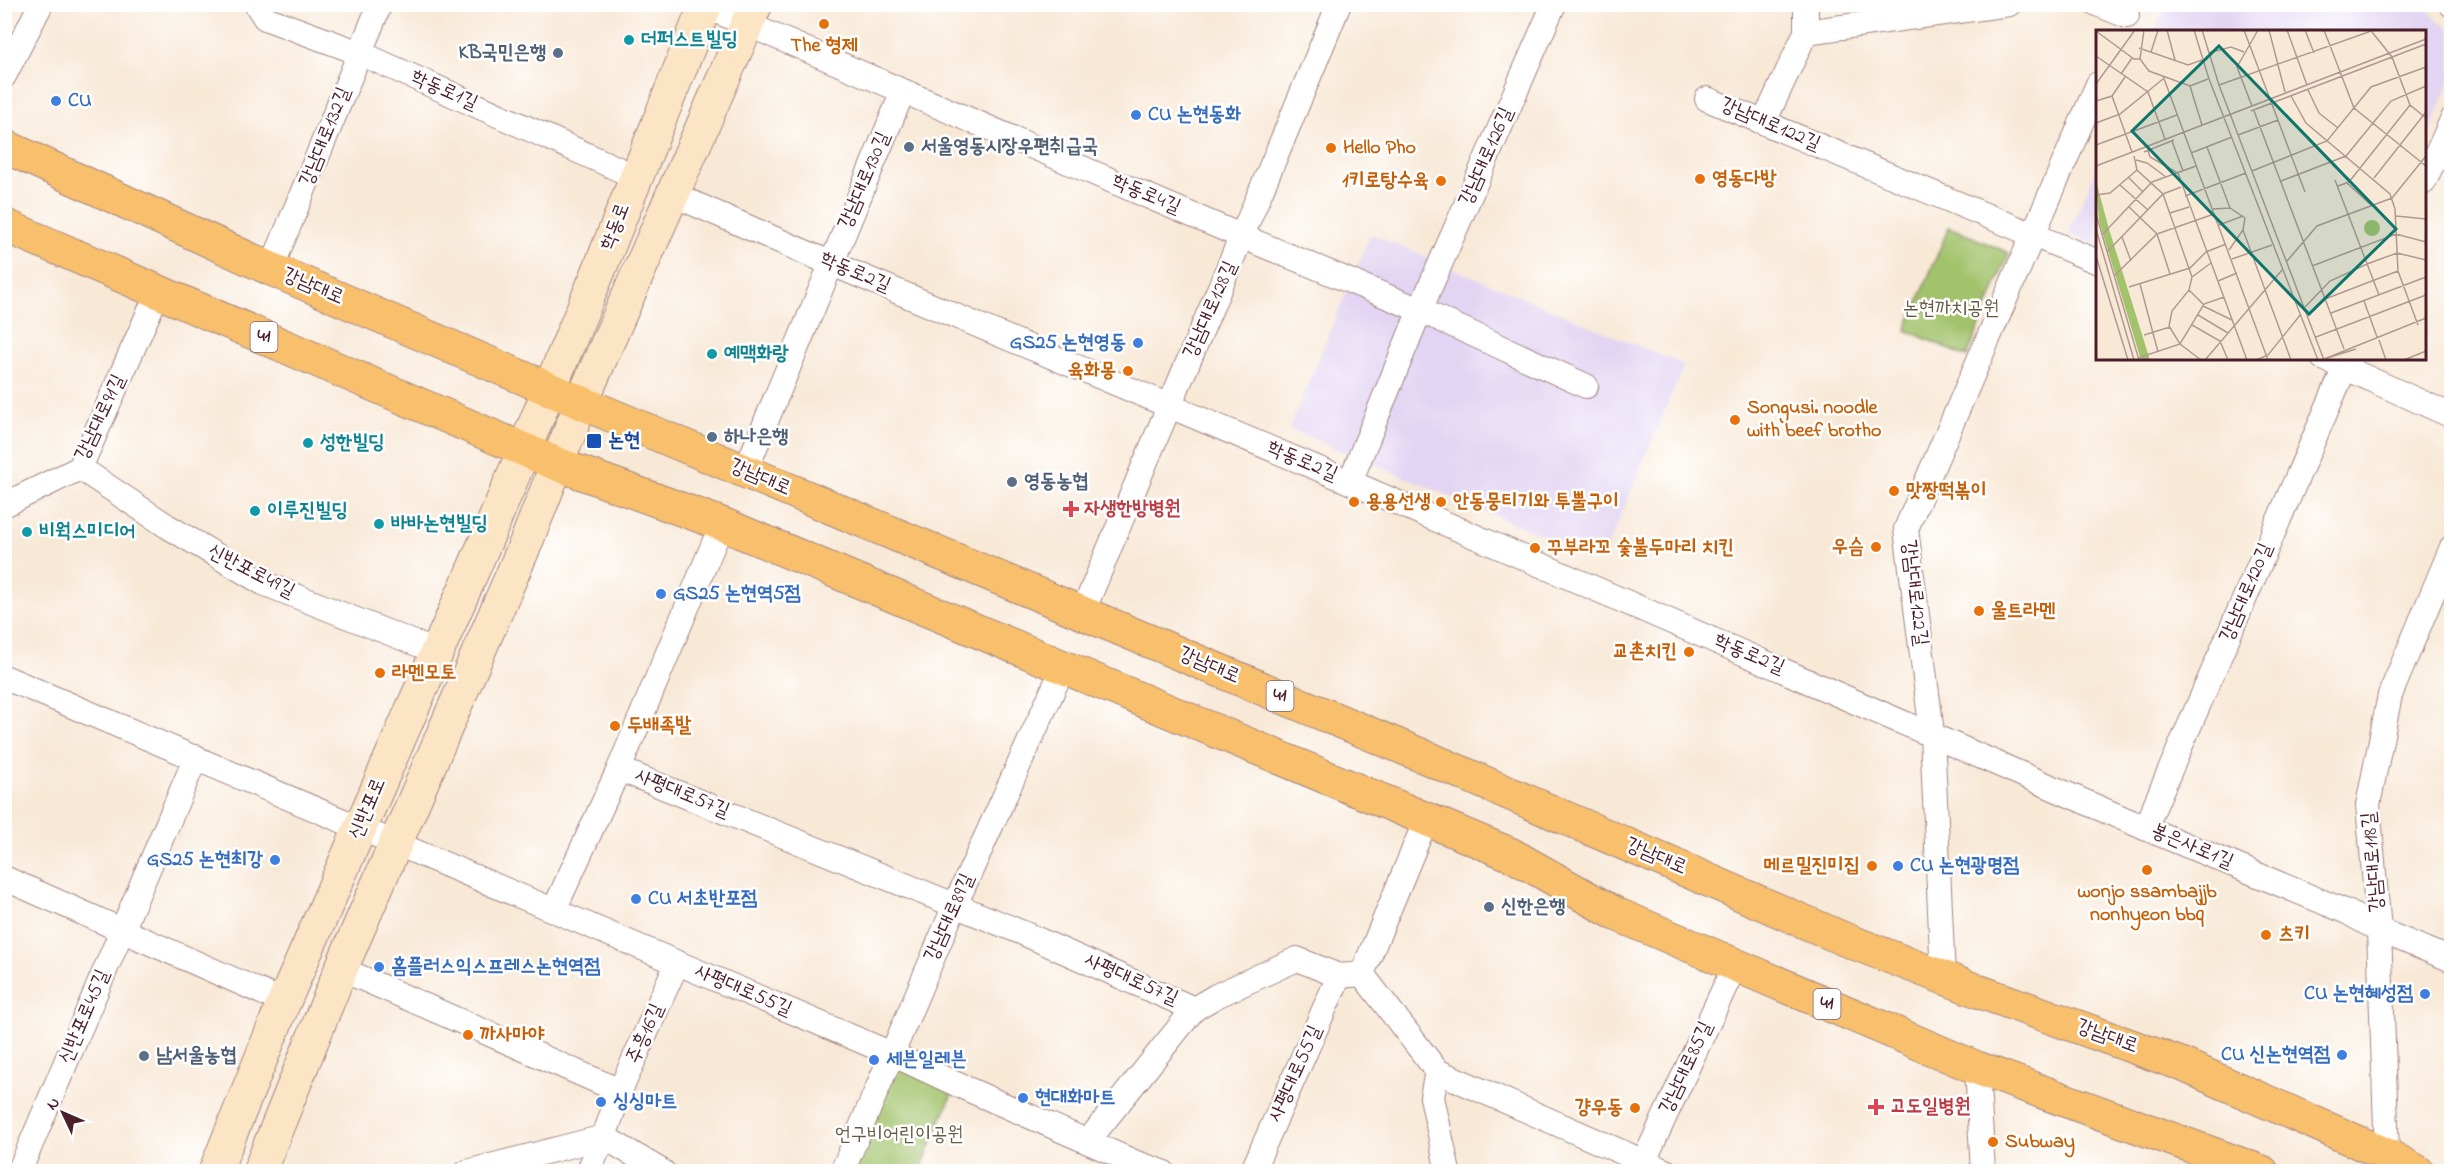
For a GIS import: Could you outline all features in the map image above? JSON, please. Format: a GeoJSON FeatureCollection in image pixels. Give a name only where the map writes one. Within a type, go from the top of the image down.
{"type":"FeatureCollection","features":[{"type":"Feature","properties":{"kind":"main road","name":"학동로"},"geometry":{"type":"LineString","coordinates":[[524,447],[636,177],[704,5]]}},
{"type":"Feature","properties":{"kind":"main road","name":"학동로"},"geometry":{"type":"LineString","coordinates":[[582,401],[752,14]]}},
{"type":"Feature","properties":{"kind":"main road","name":"강남대로"},"geometry":{"type":"LineString","coordinates":[[4,146],[271,269],[549,389],[1430,759],[1844,939],[2181,1064],[2387,1155],[2418,1172]]}},
{"type":"Feature","properties":{"kind":"main road","name":"41"},"geometry":{"type":"LineString","coordinates":[[4,225],[524,447],[557,464],[722,524],[1512,855],[1616,914],[1977,1068],[2262,1172]]}},
{"type":"Feature","properties":{"kind":"main road","name":"신반포로"},"geometry":{"type":"LineString","coordinates":[[259,1172],[341,969],[397,843],[582,401]]}},
{"type":"Feature","properties":{"kind":"main road","name":"신반포로"},"geometry":{"type":"LineString","coordinates":[[215,1172],[284,1002],[435,651],[490,531],[524,447]]}},
{"type":"Feature","properties":{"kind":"street"},"geometry":{"type":"LineString","coordinates":[[4,76],[41,4]]}},
{"type":"Feature","properties":{"kind":"street","name":"학동로1길"},"geometry":{"type":"LineString","coordinates":[[255,4],[265,18],[360,53],[636,177]]}},
{"type":"Feature","properties":{"kind":"street","name":"강남대로132길"},"geometry":{"type":"LineString","coordinates":[[271,269],[380,4]]}},
{"type":"Feature","properties":{"kind":"street","name":"강남대로128길"},"geometry":{"type":"LineString","coordinates":[[1082,614],[1168,406],[1243,237],[1339,4]]}},
{"type":"Feature","properties":{"kind":"street","name":"강남대로126길"},"geometry":{"type":"LineString","coordinates":[[1350,482],[1420,310],[1554,4]]}},
{"type":"Feature","properties":{"kind":"street"},"geometry":{"type":"LineString","coordinates":[[1764,122],[1806,32],[1806,4]]}},
{"type":"Feature","properties":{"kind":"street"},"geometry":{"type":"LineString","coordinates":[[1806,32],[2009,4]]}},
{"type":"Feature","properties":{"kind":"street"},"geometry":{"type":"LineString","coordinates":[[2097,4],[2127,17]]}},
{"type":"Feature","properties":{"kind":"street","name":"학동로4길"},"geometry":{"type":"LineString","coordinates":[[704,5],[752,14],[903,91],[1243,237],[1420,310],[1586,386]]}},
{"type":"Feature","properties":{"kind":"street","name":"강남대로122길"},"geometry":{"type":"LineString","coordinates":[[1943,977],[1932,733],[1906,529],[2096,86]]}},
{"type":"Feature","properties":{"kind":"street","name":"강남대로130길"},"geometry":{"type":"LineString","coordinates":[[745,472],[903,91]]}},
{"type":"Feature","properties":{"kind":"street","name":"강남대로122길"},"geometry":{"type":"LineString","coordinates":[[1707,99],[2096,262]]}},
{"type":"Feature","properties":{"kind":"street"},"geometry":{"type":"LineString","coordinates":[[2426,177],[2451,120]]}},
{"type":"Feature","properties":{"kind":"street","name":"학동로2길"},"geometry":{"type":"LineString","coordinates":[[672,194],[1350,482],[1932,733]]}},
{"type":"Feature","properties":{"kind":"street","name":"강남대로91길"},"geometry":{"type":"LineString","coordinates":[[4,505],[80,468],[158,292]]}},
{"type":"Feature","properties":{"kind":"street"},"geometry":{"type":"LineString","coordinates":[[2339,362],[2451,416]]}},
{"type":"Feature","properties":{"kind":"street","name":"강남대로120길"},"geometry":{"type":"LineString","coordinates":[[2145,828],[2339,362]]}},
{"type":"Feature","properties":{"kind":"street","name":"신반포로49길"},"geometry":{"type":"LineString","coordinates":[[80,468],[167,526],[263,583],[435,651]]}},
{"type":"Feature","properties":{"kind":"street"},"geometry":{"type":"LineString","coordinates":[[554,910],[619,769],[722,524]]}},
{"type":"Feature","properties":{"kind":"street","name":"강남대로118길"},"geometry":{"type":"LineString","coordinates":[[2387,1155],[2379,930],[2368,805],[2390,694],[2451,547]]}},
{"type":"Feature","properties":{"kind":"street","name":"강남대로89길"},"geometry":{"type":"LineString","coordinates":[[842,1172],[955,905],[1063,668]]}},
{"type":"Feature","properties":{"kind":"street","name":"사평대로55길"},"geometry":{"type":"LineString","coordinates":[[4,677],[892,1054],[1088,1141],[1131,1167],[1163,1172]]}},
{"type":"Feature","properties":{"kind":"street","name":"봉은사로1길"},"geometry":{"type":"LineString","coordinates":[[1932,733],[2145,828],[2347,912],[2379,930],[2451,960]]}},
{"type":"Feature","properties":{"kind":"street","name":"신반포로45길"},"geometry":{"type":"LineString","coordinates":[[19,1172],[196,757]]}},
{"type":"Feature","properties":{"kind":"street","name":"사평대로57길"},"geometry":{"type":"LineString","coordinates":[[619,769],[955,905],[1084,959],[1194,1009],[1216,996],[1297,959],[1350,975]]}},
{"type":"Feature","properties":{"kind":"street"},"geometry":{"type":"LineString","coordinates":[[1426,820],[1350,975],[1437,1071],[1642,1167],[1666,1172]]}},
{"type":"Feature","properties":{"kind":"street"},"geometry":{"type":"LineString","coordinates":[[4,878],[284,1002]]}},
{"type":"Feature","properties":{"kind":"street","name":"주흥16길"},"geometry":{"type":"LineString","coordinates":[[588,1172],[604,1137],[620,1091],[677,963]]}},
{"type":"Feature","properties":{"kind":"street","name":"강남대로85길"},"geometry":{"type":"LineString","coordinates":[[1642,1167],[1735,965]]}},
{"type":"Feature","properties":{"kind":"street"},"geometry":{"type":"LineString","coordinates":[[341,969],[620,1091]]}},
{"type":"Feature","properties":{"kind":"street","name":"사평대로55길"},"geometry":{"type":"LineString","coordinates":[[1252,1172],[1350,975]]}},
{"type":"Feature","properties":{"kind":"street"},"geometry":{"type":"LineString","coordinates":[[1088,1141],[1194,1009]]}},
{"type":"Feature","properties":{"kind":"street"},"geometry":{"type":"LineString","coordinates":[[1977,1068],[1983,1172]]}},
{"type":"Feature","properties":{"kind":"street"},"geometry":{"type":"LineString","coordinates":[[1437,1071],[1432,1097],[1448,1172]]}},
{"type":"Feature","properties":{"kind":"street"},"geometry":{"type":"LineString","coordinates":[[467,1172],[604,1137],[663,1172]]}},
{"type":"Feature","properties":{"kind":"shaded area"},"geometry":{"type":"Polygon","coordinates":[[[2166,5],[2421,5],[2451,31],[2451,80],[2426,141],[2426,30],[2155,30],[2166,5]]]}},
{"type":"Feature","properties":{"kind":"shaded area"},"geometry":{"type":"Polygon","coordinates":[[[2096,169],[2096,246],[2069,233],[2096,169]]]}},
{"type":"Feature","properties":{"kind":"shaded area"},"geometry":{"type":"Polygon","coordinates":[[[1371,234],[1684,365],[1602,560],[1289,429],[1371,234]]]}},
{"type":"Feature","properties":{"kind":"green space","name":"논현까치공원"},"geometry":{"type":"Polygon","coordinates":[[[1949,227],[2009,253],[1967,357],[1906,330],[1949,227]]]}},
{"type":"Feature","properties":{"kind":"green space","name":"언구비어린이공원"},"geometry":{"type":"Polygon","coordinates":[[[897,1056],[956,1084],[920,1171],[847,1172],[897,1056]]]}},
{"type":"Feature","properties":{"kind":"place","name":"The 형제"},"geometry":{"type":"Point","coordinates":[824,24]}},
{"type":"Feature","properties":{"kind":"place","name":"더퍼스트빌딩"},"geometry":{"type":"Point","coordinates":[629,40]}},
{"type":"Feature","properties":{"kind":"place","name":"KB국민은행"},"geometry":{"type":"Point","coordinates":[558,53]}},
{"type":"Feature","properties":{"kind":"place","name":"CU"},"geometry":{"type":"Point","coordinates":[56,101]}},
{"type":"Feature","properties":{"kind":"place","name":"CU 논현동화"},"geometry":{"type":"Point","coordinates":[1136,115]}},
{"type":"Feature","properties":{"kind":"place","name":"서울영동시장우편취급국"},"geometry":{"type":"Point","coordinates":[909,147]}},
{"type":"Feature","properties":{"kind":"place","name":"Hello Pho"},"geometry":{"type":"Point","coordinates":[1331,148]}},
{"type":"Feature","properties":{"kind":"place","name":"영동다방"},"geometry":{"type":"Point","coordinates":[1700,179]}},
{"type":"Feature","properties":{"kind":"place","name":"1키로탕수육"},"geometry":{"type":"Point","coordinates":[1441,181]}},
{"type":"Feature","properties":{"kind":"place","name":"GS25 논현영동"},"geometry":{"type":"Point","coordinates":[1138,343]}},
{"type":"Feature","properties":{"kind":"place","name":"예맥화랑"},"geometry":{"type":"Point","coordinates":[712,354]}},
{"type":"Feature","properties":{"kind":"place","name":"육화몽"},"geometry":{"type":"Point","coordinates":[1128,371]}},
{"type":"Feature","properties":{"kind":"place","name":"Songusi. noodle with beef brotho"},"geometry":{"type":"Point","coordinates":[1735,420]}},
{"type":"Feature","properties":{"kind":"place","name":"하나은행"},"geometry":{"type":"Point","coordinates":[712,437]}},
{"type":"Feature","properties":{"kind":"place","name":"논현"},"geometry":{"type":"Point","coordinates":[594,441]}},
{"type":"Feature","properties":{"kind":"place","name":"성한빌딩"},"geometry":{"type":"Point","coordinates":[308,443]}},
{"type":"Feature","properties":{"kind":"place","name":"영동농협"},"geometry":{"type":"Point","coordinates":[1012,482]}},
{"type":"Feature","properties":{"kind":"place","name":"맛짱떡볶이"},"geometry":{"type":"Point","coordinates":[1894,491]}},
{"type":"Feature","properties":{"kind":"place","name":"용용선생"},"geometry":{"type":"Point","coordinates":[1354,502]}},
{"type":"Feature","properties":{"kind":"place","name":"안동뭉티기와 투뿔구이"},"geometry":{"type":"Point","coordinates":[1441,502]}},
{"type":"Feature","properties":{"kind":"place","name":"자생한방병원"},"geometry":{"type":"Point","coordinates":[1071,509]}},
{"type":"Feature","properties":{"kind":"place","name":"이루진빌딩"},"geometry":{"type":"Point","coordinates":[255,511]}},
{"type":"Feature","properties":{"kind":"place","name":"바바논현빌딩"},"geometry":{"type":"Point","coordinates":[379,524]}},
{"type":"Feature","properties":{"kind":"place","name":"비웍스미디어"},"geometry":{"type":"Point","coordinates":[27,532]}},
{"type":"Feature","properties":{"kind":"place","name":"우슴"},"geometry":{"type":"Point","coordinates":[1876,547]}},
{"type":"Feature","properties":{"kind":"place","name":"꾸부라꼬 숯불두마리 치킨"},"geometry":{"type":"Point","coordinates":[1535,548]}},
{"type":"Feature","properties":{"kind":"place","name":"GS25 논현역5점"},"geometry":{"type":"Point","coordinates":[661,594]}},
{"type":"Feature","properties":{"kind":"place","name":"울트라멘"},"geometry":{"type":"Point","coordinates":[1979,611]}},
{"type":"Feature","properties":{"kind":"place","name":"교촌치킨"},"geometry":{"type":"Point","coordinates":[1689,652]}},
{"type":"Feature","properties":{"kind":"place","name":"라멘모토"},"geometry":{"type":"Point","coordinates":[380,673]}},
{"type":"Feature","properties":{"kind":"place","name":"두배족발"},"geometry":{"type":"Point","coordinates":[615,726]}},
{"type":"Feature","properties":{"kind":"place","name":"GS25 논현최강"},"geometry":{"type":"Point","coordinates":[275,860]}},
{"type":"Feature","properties":{"kind":"place","name":"메르밀진미집"},"geometry":{"type":"Point","coordinates":[1872,866]}},
{"type":"Feature","properties":{"kind":"place","name":"CU 논현광명점"},"geometry":{"type":"Point","coordinates":[1898,866]}},
{"type":"Feature","properties":{"kind":"place","name":"wonjo ssambajjb nonhyeon bbq"},"geometry":{"type":"Point","coordinates":[2147,870]}},
{"type":"Feature","properties":{"kind":"place","name":"CU 서초반포점"},"geometry":{"type":"Point","coordinates":[636,899]}},
{"type":"Feature","properties":{"kind":"place","name":"신한은행"},"geometry":{"type":"Point","coordinates":[1489,907]}},
{"type":"Feature","properties":{"kind":"place","name":"츠키"},"geometry":{"type":"Point","coordinates":[2266,935]}},
{"type":"Feature","properties":{"kind":"place","name":"홈플러스익스프레스논현역점"},"geometry":{"type":"Point","coordinates":[379,967]}},
{"type":"Feature","properties":{"kind":"place","name":"CU 논현혜성점"},"geometry":{"type":"Point","coordinates":[2425,994]}},
{"type":"Feature","properties":{"kind":"place","name":"까사마야"},"geometry":{"type":"Point","coordinates":[468,1035]}},
{"type":"Feature","properties":{"kind":"place","name":"CU 신논현역점"},"geometry":{"type":"Point","coordinates":[2342,1055]}},
{"type":"Feature","properties":{"kind":"place","name":"남서울농협"},"geometry":{"type":"Point","coordinates":[144,1056]}},
{"type":"Feature","properties":{"kind":"place","name":"세븐일레븐"},"geometry":{"type":"Point","coordinates":[874,1060]}},
{"type":"Feature","properties":{"kind":"place","name":"현대화마트"},"geometry":{"type":"Point","coordinates":[1023,1098]}},
{"type":"Feature","properties":{"kind":"place","name":"싱싱마트"},"geometry":{"type":"Point","coordinates":[601,1102]}},
{"type":"Feature","properties":{"kind":"place","name":"고도일병원"},"geometry":{"type":"Point","coordinates":[1876,1107]}},
{"type":"Feature","properties":{"kind":"place","name":"걍우동"},"geometry":{"type":"Point","coordinates":[1635,1108]}},
{"type":"Feature","properties":{"kind":"place","name":"Subway"},"geometry":{"type":"Point","coordinates":[1993,1142]}}]}
